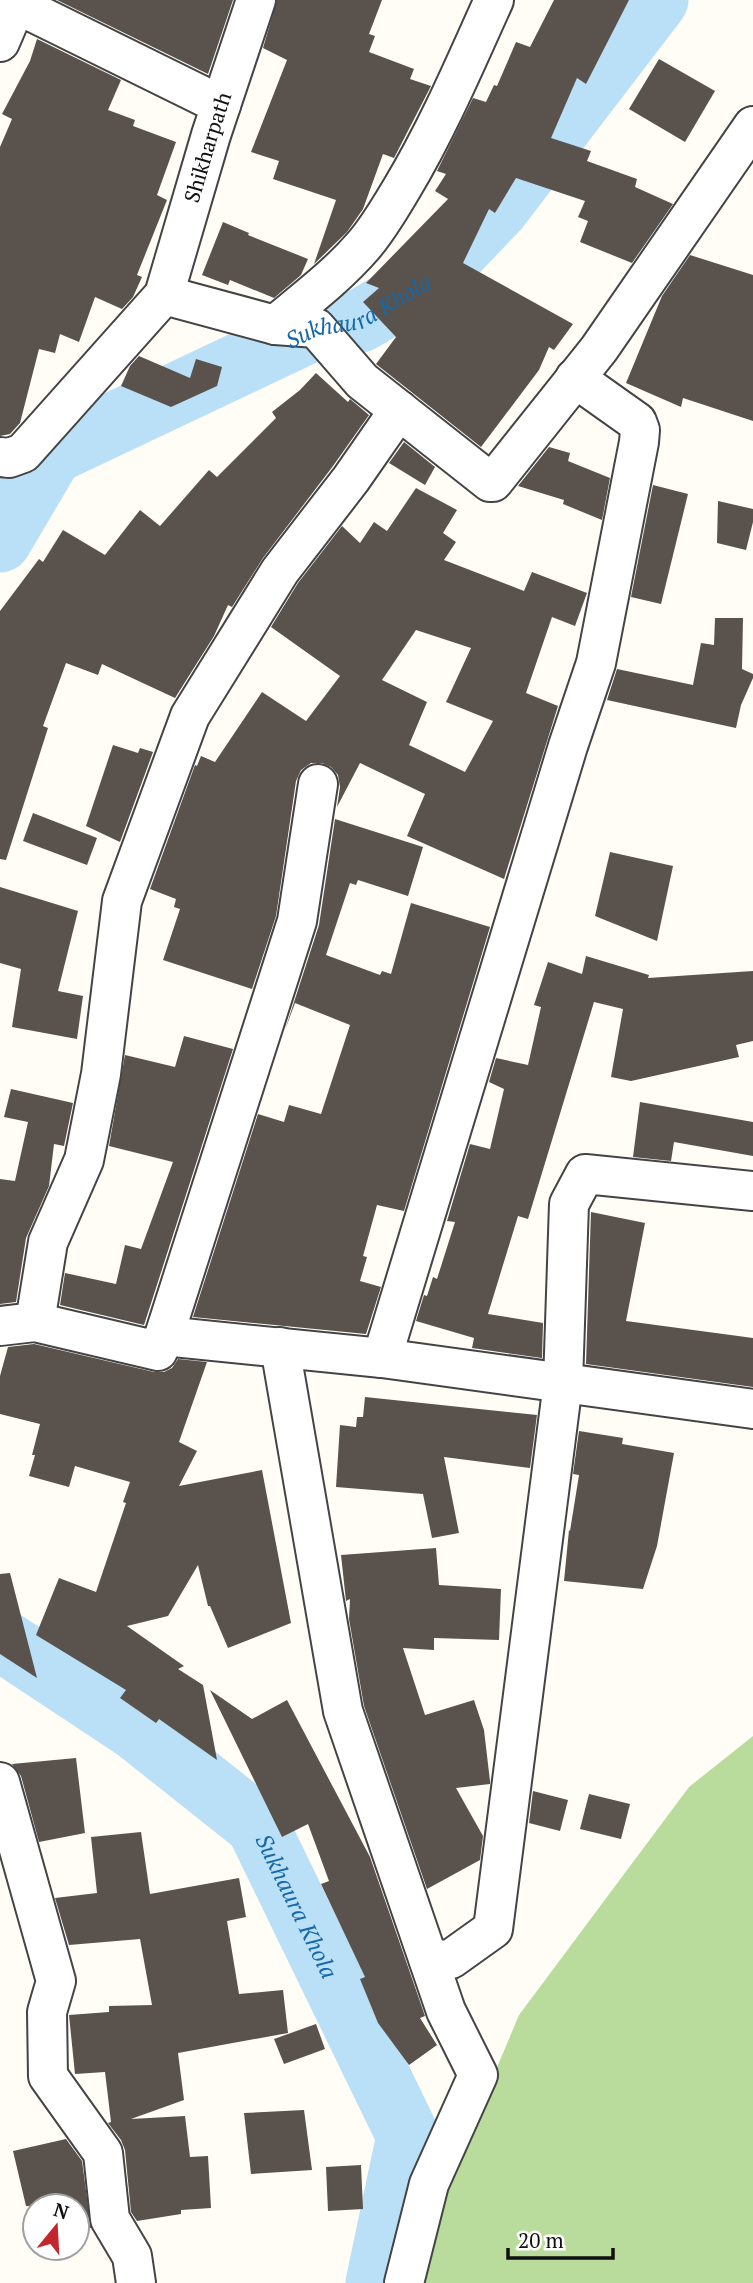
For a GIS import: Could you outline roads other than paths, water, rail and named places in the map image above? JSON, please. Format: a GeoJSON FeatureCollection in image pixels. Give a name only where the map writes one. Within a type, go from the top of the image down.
{"type":"FeatureCollection","features":[{"type":"Feature","properties":{"kind":"street","name":"Shikharpath"},"geometry":{"type":"LineString","coordinates":[[164,295],[221,105],[256,0]]}},
{"type":"Feature","properties":{"kind":"street"},"geometry":{"type":"LineString","coordinates":[[275,325],[321,287],[363,246],[388,211],[423,152],[494,0]]}},
{"type":"Feature","properties":{"kind":"street"},"geometry":{"type":"LineString","coordinates":[[0,42],[17,2],[221,105]]}},
{"type":"Feature","properties":{"kind":"street"},"geometry":{"type":"LineString","coordinates":[[0,457],[9,458],[23,453],[164,295],[275,325],[316,328],[362,381],[493,482],[599,349],[753,126]]}},
{"type":"Feature","properties":{"kind":"street"},"geometry":{"type":"LineString","coordinates":[[382,1357],[568,746],[596,663],[640,430],[637,422],[575,379]]}},
{"type":"Feature","properties":{"kind":"street"},"geometry":{"type":"LineString","coordinates":[[318,784],[297,921],[158,1351],[18,1324],[48,1242],[84,1160],[101,1074],[122,901],[190,716],[280,570],[351,479],[399,410]]}},
{"type":"Feature","properties":{"kind":"street"},"geometry":{"type":"LineString","coordinates":[[429,1961],[451,1959],[493,1929],[564,1383],[569,1203],[584,1174],[753,1191]]}},
{"type":"Feature","properties":{"kind":"street"},"geometry":{"type":"LineString","coordinates":[[164,1336],[382,1357],[753,1409]]}},
{"type":"Feature","properties":{"kind":"street"},"geometry":{"type":"LineString","coordinates":[[279,1348],[343,1711],[446,2011],[478,2075],[429,2183],[404,2283]]}},
{"type":"Feature","properties":{"kind":"street"},"geometry":{"type":"LineString","coordinates":[[0,1782],[56,1981],[47,2012],[48,2076],[103,2153],[110,2219],[132,2256],[136,2283]]}},
{"type":"Feature","properties":{"kind":"waterway","name":"Sukhaura Khola"},"geometry":{"type":"LineString","coordinates":[[0,541],[52,453],[316,328],[360,321],[428,281],[497,209],[657,0]]}},
{"type":"Feature","properties":{"kind":"waterway","name":"Sukhaura Khola"},"geometry":{"type":"LineString","coordinates":[[0,1639],[136,1729],[257,1825],[408,2136],[377,2283]]}}]}
